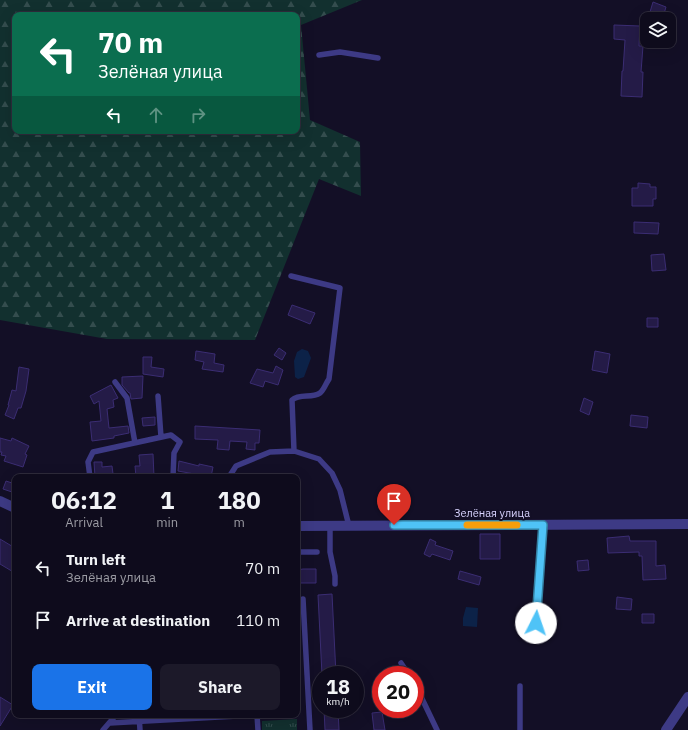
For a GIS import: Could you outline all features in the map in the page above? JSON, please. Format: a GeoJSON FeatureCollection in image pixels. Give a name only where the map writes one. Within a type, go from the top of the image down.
{"type":"FeatureCollection","features":[{"type":"Feature","properties":{"kind":"street"},"geometry":{"type":"LineString","coordinates":[[0,501],[12,507]]}},
{"type":"Feature","properties":{"kind":"street","name":"Зелёная улица"},"geometry":{"type":"LineString","coordinates":[[300,526],[688,524]]}},
{"type":"Feature","properties":{"kind":"street"},"geometry":{"type":"LineString","coordinates":[[666,730],[688,697]]}},
{"type":"Feature","properties":{"kind":"lane"},"geometry":{"type":"LineString","coordinates":[[319,55],[340,52],[378,58]]}},
{"type":"Feature","properties":{"kind":"lane"},"geometry":{"type":"LineString","coordinates":[[291,276],[340,288],[329,379],[322,392],[315,396],[296,397],[292,400],[294,451]]}},
{"type":"Feature","properties":{"kind":"lane"},"geometry":{"type":"LineString","coordinates":[[115,382],[127,398],[135,443]]}},
{"type":"Feature","properties":{"kind":"lane"},"geometry":{"type":"LineString","coordinates":[[158,396],[161,437]]}},
{"type":"Feature","properties":{"kind":"lane"},"geometry":{"type":"LineString","coordinates":[[90,474],[88,462],[93,452],[172,435],[180,442],[174,453],[173,474]]}},
{"type":"Feature","properties":{"kind":"lane"},"geometry":{"type":"LineString","coordinates":[[231,474],[236,466],[270,452],[294,451],[319,459],[332,473],[340,490],[349,526]]}},
{"type":"Feature","properties":{"kind":"lane"},"geometry":{"type":"LineString","coordinates":[[536,623],[543,525]]}},
{"type":"Feature","properties":{"kind":"lane"},"geometry":{"type":"LineString","coordinates":[[330,526],[330,552],[335,576],[335,584]]}},
{"type":"Feature","properties":{"kind":"lane"},"geometry":{"type":"LineString","coordinates":[[300,552],[317,552]]}},
{"type":"Feature","properties":{"kind":"lane"},"geometry":{"type":"LineString","coordinates":[[303,599],[310,730]]}},
{"type":"Feature","properties":{"kind":"lane"},"geometry":{"type":"LineString","coordinates":[[520,686],[520,730]]}},
{"type":"Feature","properties":{"kind":"lane"},"geometry":{"type":"LineString","coordinates":[[424,704],[436,730]]}},
{"type":"Feature","properties":{"kind":"lane"},"geometry":{"type":"LineString","coordinates":[[103,730],[113,718]]}},
{"type":"Feature","properties":{"kind":"lane"},"geometry":{"type":"LineString","coordinates":[[110,722],[139,718],[140,730]]}},
{"type":"Feature","properties":{"kind":"lane"},"geometry":{"type":"LineString","coordinates":[[258,718],[258,730]]}},
{"type":"Feature","properties":{"kind":"green space"},"geometry":{"type":"Polygon","coordinates":[[[0,0],[362,0],[301,25],[310,120],[360,142],[361,196],[319,179],[255,340],[107,339],[0,320],[0,0]]]}},
{"type":"Feature","properties":{"kind":"green space"},"geometry":{"type":"Polygon","coordinates":[[[297,719],[297,730],[262,730],[262,721],[297,719]]]}},
{"type":"Feature","properties":{"kind":"water"},"geometry":{"type":"Polygon","coordinates":[[[302,349],[308,351],[311,358],[304,377],[298,379],[295,377],[294,361],[297,352],[302,349]]]}},
{"type":"Feature","properties":{"kind":"water"},"geometry":{"type":"Polygon","coordinates":[[[466,607],[478,608],[477,627],[463,626],[463,618],[466,607]]]}},
{"type":"Feature","properties":{"kind":"building"},"geometry":{"type":"Polygon","coordinates":[[[653,2],[666,7],[664,12],[650,12],[653,2]]]}},
{"type":"Feature","properties":{"kind":"building"},"geometry":{"type":"Polygon","coordinates":[[[614,25],[640,26],[639,46],[640,48],[643,48],[641,72],[643,72],[642,97],[621,96],[625,40],[614,39],[614,25]]]}},
{"type":"Feature","properties":{"kind":"building"},"geometry":{"type":"Polygon","coordinates":[[[638,183],[650,184],[650,187],[656,187],[656,199],[653,199],[653,206],[632,206],[632,188],[638,188],[638,183]]]}},
{"type":"Feature","properties":{"kind":"building"},"geometry":{"type":"Polygon","coordinates":[[[634,222],[659,223],[658,234],[634,233],[634,222]]]}},
{"type":"Feature","properties":{"kind":"building"},"geometry":{"type":"Polygon","coordinates":[[[664,254],[666,270],[652,271],[651,255],[664,254]]]}},
{"type":"Feature","properties":{"kind":"building"},"geometry":{"type":"Polygon","coordinates":[[[292,305],[315,313],[310,324],[288,315],[292,305]]]}},
{"type":"Feature","properties":{"kind":"building"},"geometry":{"type":"Polygon","coordinates":[[[647,318],[658,318],[658,327],[647,327],[647,318]]]}},
{"type":"Feature","properties":{"kind":"building"},"geometry":{"type":"Polygon","coordinates":[[[279,348],[286,353],[282,360],[274,355],[279,348]]]}},
{"type":"Feature","properties":{"kind":"building"},"geometry":{"type":"Polygon","coordinates":[[[196,351],[215,354],[214,363],[224,365],[223,372],[202,369],[204,362],[195,360],[196,351]]]}},
{"type":"Feature","properties":{"kind":"building"},"geometry":{"type":"Polygon","coordinates":[[[595,351],[610,354],[607,373],[592,370],[595,351]]]}},
{"type":"Feature","properties":{"kind":"building"},"geometry":{"type":"Polygon","coordinates":[[[143,357],[152,357],[151,367],[164,369],[163,377],[143,374],[143,357]]]}},
{"type":"Feature","properties":{"kind":"building"},"geometry":{"type":"Polygon","coordinates":[[[276,366],[283,370],[278,385],[265,381],[263,387],[250,383],[257,369],[273,373],[276,366]]]}},
{"type":"Feature","properties":{"kind":"building"},"geometry":{"type":"Polygon","coordinates":[[[19,367],[29,369],[26,391],[21,408],[18,408],[14,419],[5,415],[12,390],[16,391],[19,367]]]}},
{"type":"Feature","properties":{"kind":"building"},"geometry":{"type":"Polygon","coordinates":[[[143,376],[142,398],[131,399],[130,393],[122,385],[122,377],[143,376]]]}},
{"type":"Feature","properties":{"kind":"building"},"geometry":{"type":"Polygon","coordinates":[[[111,385],[118,398],[113,400],[114,407],[107,409],[109,428],[128,426],[129,433],[114,436],[114,438],[92,441],[90,422],[101,421],[99,401],[94,404],[90,396],[111,385]]]}},
{"type":"Feature","properties":{"kind":"building"},"geometry":{"type":"Polygon","coordinates":[[[584,398],[593,402],[589,415],[580,411],[584,398]]]}},
{"type":"Feature","properties":{"kind":"building"},"geometry":{"type":"Polygon","coordinates":[[[631,415],[648,417],[647,428],[630,426],[631,415]]]}},
{"type":"Feature","properties":{"kind":"building"},"geometry":{"type":"Polygon","coordinates":[[[155,417],[155,425],[143,426],[142,418],[155,417]]]}},
{"type":"Feature","properties":{"kind":"building"},"geometry":{"type":"Polygon","coordinates":[[[195,426],[260,430],[259,443],[255,443],[255,450],[246,449],[247,442],[230,441],[229,450],[217,449],[218,440],[195,439],[195,426]]]}},
{"type":"Feature","properties":{"kind":"building"},"geometry":{"type":"Polygon","coordinates":[[[0,438],[11,441],[12,438],[29,446],[25,454],[27,455],[23,467],[4,461],[6,456],[1,455],[2,452],[0,452],[0,438]]]}},
{"type":"Feature","properties":{"kind":"building"},"geometry":{"type":"Polygon","coordinates":[[[153,454],[154,474],[136,474],[135,466],[140,466],[139,455],[153,454]]]}},
{"type":"Feature","properties":{"kind":"building"},"geometry":{"type":"Polygon","coordinates":[[[179,461],[199,466],[199,464],[213,467],[212,474],[194,474],[178,471],[179,461]]]}},
{"type":"Feature","properties":{"kind":"building"},"geometry":{"type":"Polygon","coordinates":[[[94,462],[102,462],[102,467],[112,466],[113,474],[95,474],[94,462]]]}},
{"type":"Feature","properties":{"kind":"building"},"geometry":{"type":"Polygon","coordinates":[[[6,481],[12,483],[12,492],[3,489],[6,481]]]}},
{"type":"Feature","properties":{"kind":"building"},"geometry":{"type":"Polygon","coordinates":[[[480,534],[500,534],[500,559],[480,559],[480,534]]]}},
{"type":"Feature","properties":{"kind":"building"},"geometry":{"type":"Polygon","coordinates":[[[629,536],[630,541],[656,541],[656,566],[665,565],[666,579],[643,580],[642,556],[639,556],[639,552],[608,553],[607,538],[629,536]]]}},
{"type":"Feature","properties":{"kind":"building"},"geometry":{"type":"Polygon","coordinates":[[[0,539],[12,546],[12,571],[0,564],[0,539]]]}},
{"type":"Feature","properties":{"kind":"building"},"geometry":{"type":"Polygon","coordinates":[[[430,539],[436,542],[435,545],[453,551],[450,560],[432,554],[430,557],[424,554],[430,539]]]}},
{"type":"Feature","properties":{"kind":"building"},"geometry":{"type":"Polygon","coordinates":[[[588,560],[589,570],[578,571],[577,561],[588,560]]]}},
{"type":"Feature","properties":{"kind":"building"},"geometry":{"type":"Polygon","coordinates":[[[316,569],[316,583],[300,583],[300,570],[316,569]]]}},
{"type":"Feature","properties":{"kind":"building"},"geometry":{"type":"Polygon","coordinates":[[[460,571],[481,577],[479,585],[458,579],[460,571]]]}},
{"type":"Feature","properties":{"kind":"building"},"geometry":{"type":"Polygon","coordinates":[[[332,594],[336,666],[322,666],[318,595],[332,594]]]}},
{"type":"Feature","properties":{"kind":"building"},"geometry":{"type":"Polygon","coordinates":[[[617,597],[632,599],[631,610],[616,609],[617,597]]]}},
{"type":"Feature","properties":{"kind":"building"},"geometry":{"type":"Polygon","coordinates":[[[642,614],[654,614],[654,623],[642,623],[642,614]]]}},
{"type":"Feature","properties":{"kind":"building"},"geometry":{"type":"Polygon","coordinates":[[[0,697],[12,704],[12,707],[0,726],[0,697]]]}},
{"type":"Feature","properties":{"kind":"building"},"geometry":{"type":"Polygon","coordinates":[[[324,718],[338,718],[339,730],[325,730],[324,718]]]}},
{"type":"Feature","properties":{"kind":"building"},"geometry":{"type":"Polygon","coordinates":[[[373,718],[383,718],[385,730],[374,730],[373,718]]]}},
{"type":"Feature","properties":{"kind":"slow traffic"},"geometry":{"type":"LineString","coordinates":[[467,525],[517,525]]}},
{"type":"Feature","properties":{"kind":"route"},"geometry":{"type":"LineString","coordinates":[[394,525],[543,525],[536,623]]}}]}
